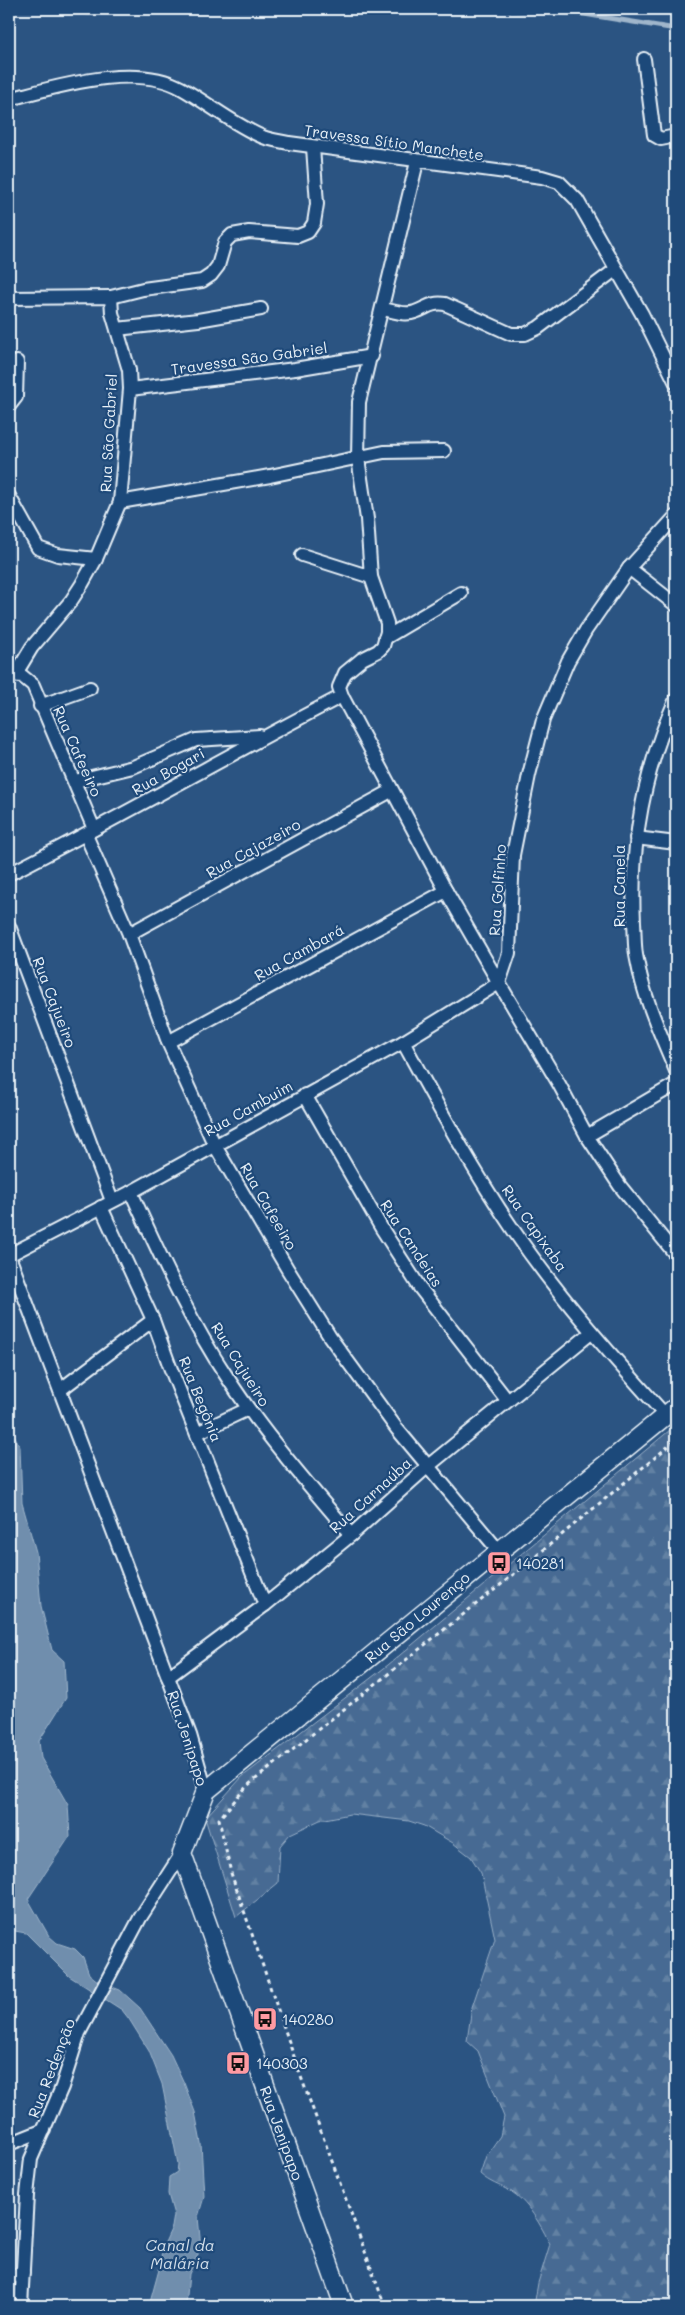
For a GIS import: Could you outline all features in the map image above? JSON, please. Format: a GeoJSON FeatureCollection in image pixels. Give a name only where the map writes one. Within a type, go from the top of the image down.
{"type":"FeatureCollection","features":[{"type":"Feature","properties":{"kind":"street"},"geometry":{"type":"LineString","coordinates":[[644,59],[654,134],[661,139],[676,136]]}},
{"type":"Feature","properties":{"kind":"street","name":"Travessa Sítio Manchete"},"geometry":{"type":"LineString","coordinates":[[9,99],[75,82],[101,78],[156,80],[179,87],[263,137],[312,147],[542,177],[559,182],[577,200],[642,314],[676,382]]}},
{"type":"Feature","properties":{"kind":"street"},"geometry":{"type":"LineString","coordinates":[[9,298],[111,297],[143,289],[202,281],[211,275],[218,266],[225,242],[232,235],[249,232],[298,236],[308,232],[314,223],[318,204],[312,147]]}},
{"type":"Feature","properties":{"kind":"street"},"geometry":{"type":"LineString","coordinates":[[417,162],[372,356],[359,402],[358,458],[367,518],[371,576],[387,623],[385,638],[378,650],[362,659],[345,673],[340,687],[342,696],[446,891],[559,1084],[587,1136],[620,1186],[676,1256]]}},
{"type":"Feature","properties":{"kind":"street"},"geometry":{"type":"LineString","coordinates":[[383,310],[404,314],[414,312],[434,302],[440,303],[511,334],[525,334],[538,328],[616,270]]}},
{"type":"Feature","properties":{"kind":"street","name":"Rua São Gabriel"},"geometry":{"type":"LineString","coordinates":[[12,675],[32,646],[71,601],[96,559],[120,502],[130,389],[126,357],[117,329],[111,297]]}},
{"type":"Feature","properties":{"kind":"street"},"geometry":{"type":"LineString","coordinates":[[117,329],[198,320],[261,309]]}},
{"type":"Feature","properties":{"kind":"street","name":"Travessa São Gabriel"},"geometry":{"type":"LineString","coordinates":[[130,389],[286,370],[372,356]]}},
{"type":"Feature","properties":{"kind":"street"},"geometry":{"type":"LineString","coordinates":[[9,406],[16,398],[17,362]]}},
{"type":"Feature","properties":{"kind":"street"},"geometry":{"type":"LineString","coordinates":[[120,502],[384,452],[444,451]]}},
{"type":"Feature","properties":{"kind":"street"},"geometry":{"type":"LineString","coordinates":[[9,496],[38,548],[58,555],[96,559]]}},
{"type":"Feature","properties":{"kind":"street","name":"Rua Golfinho"},"geometry":{"type":"LineString","coordinates":[[499,983],[509,953],[513,855],[529,775],[544,720],[568,661],[605,601],[629,568],[676,516]]}},
{"type":"Feature","properties":{"kind":"street"},"geometry":{"type":"LineString","coordinates":[[302,556],[371,576]]}},
{"type":"Feature","properties":{"kind":"street"},"geometry":{"type":"LineString","coordinates":[[629,568],[676,605]]}},
{"type":"Feature","properties":{"kind":"street"},"geometry":{"type":"LineString","coordinates":[[385,638],[461,593]]}},
{"type":"Feature","properties":{"kind":"street","name":"Rua Cafeeiro"},"geometry":{"type":"LineString","coordinates":[[12,675],[28,679],[33,685],[40,706],[75,781],[90,832],[168,1042],[214,1144],[330,1337],[397,1430],[498,1550]]}},
{"type":"Feature","properties":{"kind":"street"},"geometry":{"type":"LineString","coordinates":[[40,706],[90,688]]}},
{"type":"Feature","properties":{"kind":"street","name":"Rua Bogari"},"geometry":{"type":"LineString","coordinates":[[9,874],[342,696]]}},
{"type":"Feature","properties":{"kind":"street","name":"Rua Canela"},"geometry":{"type":"LineString","coordinates":[[676,699],[648,775],[636,838],[633,890],[636,959],[652,1014],[676,1071]]}},
{"type":"Feature","properties":{"kind":"street"},"geometry":{"type":"LineString","coordinates":[[75,781],[133,767],[196,740],[264,736]]}},
{"type":"Feature","properties":{"kind":"street","name":"Rua Cajazeiro"},"geometry":{"type":"LineString","coordinates":[[129,934],[391,791]]}},
{"type":"Feature","properties":{"kind":"street"},"geometry":{"type":"LineString","coordinates":[[636,838],[676,843]]}},
{"type":"Feature","properties":{"kind":"street","name":"Rua Cambará"},"geometry":{"type":"LineString","coordinates":[[168,1042],[446,891]]}},
{"type":"Feature","properties":{"kind":"street","name":"Rua Cajueiro"},"geometry":{"type":"LineString","coordinates":[[9,926],[106,1204]]}},
{"type":"Feature","properties":{"kind":"street","name":"Rua Cambuim"},"geometry":{"type":"LineString","coordinates":[[9,1256],[131,1192],[214,1144],[402,1042],[499,983]]}},
{"type":"Feature","properties":{"kind":"street","name":"Rua Capixaba"},"geometry":{"type":"LineString","coordinates":[[402,1042],[476,1170],[515,1232],[591,1332],[671,1411]]}},
{"type":"Feature","properties":{"kind":"street"},"geometry":{"type":"LineString","coordinates":[[587,1136],[676,1084]]}},
{"type":"Feature","properties":{"kind":"street","name":"Rua Candeias"},"geometry":{"type":"LineString","coordinates":[[305,1095],[382,1229],[420,1288],[507,1400]]}},
{"type":"Feature","properties":{"kind":"street","name":"Rua Cajueiro"},"geometry":{"type":"LineString","coordinates":[[131,1192],[185,1303],[225,1376],[248,1409],[351,1535]]}},
{"type":"Feature","properties":{"kind":"street","name":"Rua Begônia"},"geometry":{"type":"LineString","coordinates":[[106,1204],[265,1605]]}},
{"type":"Feature","properties":{"kind":"street","name":"Rua Jenipapo"},"geometry":{"type":"LineString","coordinates":[[9,1256],[190,1735],[206,1791],[182,1853],[344,2306]]}},
{"type":"Feature","properties":{"kind":"street"},"geometry":{"type":"LineString","coordinates":[[60,1390],[153,1320]]}},
{"type":"Feature","properties":{"kind":"street","name":"Rua Carnaúba"},"geometry":{"type":"LineString","coordinates":[[168,1677],[265,1605],[351,1535],[427,1467],[591,1332]]}},
{"type":"Feature","properties":{"kind":"street"},"geometry":{"type":"LineString","coordinates":[[197,1433],[248,1409]]}},
{"type":"Feature","properties":{"kind":"street","name":"Rua São Lourenço"},"geometry":{"type":"LineString","coordinates":[[206,1791],[498,1550],[671,1411]]}},
{"type":"Feature","properties":{"kind":"street","name":"Rua Redenção"},"geometry":{"type":"LineString","coordinates":[[21,2306],[29,2176],[32,2159],[62,2087],[79,2033],[140,1918],[182,1853]]}},
{"type":"Feature","properties":{"kind":"street"},"geometry":{"type":"LineString","coordinates":[[9,2144],[44,2130]]}},
{"type":"Feature","properties":{"kind":"street"},"geometry":{"type":"LineString","coordinates":[[9,2278],[23,2273]]}},
{"type":"Feature","properties":{"kind":"path"},"geometry":{"type":"LineString","coordinates":[[385,2306],[300,2074],[231,1873],[219,1819],[247,1786],[518,1571],[676,1440]]}},
{"type":"Feature","properties":{"kind":"green space"},"geometry":{"type":"Polygon","coordinates":[[[676,1425],[676,2306],[534,2306],[538,2283],[550,2244],[528,2207],[516,2195],[480,2174],[486,2156],[500,2136],[504,2117],[478,2051],[467,2041],[472,2007],[495,1939],[481,1873],[471,1857],[453,1843],[424,1826],[409,1821],[350,1814],[320,1820],[290,1834],[280,1846],[278,1883],[236,1917],[205,1818],[242,1777],[388,1665],[676,1425]]]}},
{"type":"Feature","properties":{"kind":"water"},"geometry":{"type":"Polygon","coordinates":[[[28,9],[130,9],[89,15],[28,9]]]}},
{"type":"Feature","properties":{"kind":"water","name":"Canal da Malária"},"geometry":{"type":"Polygon","coordinates":[[[9,1424],[20,1447],[22,1503],[36,1552],[41,1606],[52,1650],[64,1661],[66,1698],[39,1741],[41,1758],[68,1805],[70,1836],[28,1899],[49,1936],[57,1943],[75,1949],[83,1957],[89,1974],[99,1982],[120,1990],[140,2008],[171,2055],[184,2083],[195,2112],[201,2143],[204,2197],[198,2217],[201,2248],[189,2274],[186,2306],[149,2306],[160,2266],[162,2249],[172,2227],[174,2215],[168,2194],[169,2177],[177,2172],[178,2164],[162,2084],[149,2051],[122,2010],[69,1976],[26,1933],[9,1930],[9,1424]]]}},
{"type":"Feature","properties":{"kind":"waterway"},"geometry":{"type":"LineString","coordinates":[[504,9],[584,14],[676,29]]}},
{"type":"Feature","properties":{"kind":"place","name":"140281"},"geometry":{"type":"Point","coordinates":[499,1563]}},
{"type":"Feature","properties":{"kind":"place","name":"140280"},"geometry":{"type":"Point","coordinates":[265,2019]}},
{"type":"Feature","properties":{"kind":"place","name":"140303"},"geometry":{"type":"Point","coordinates":[238,2063]}}]}
